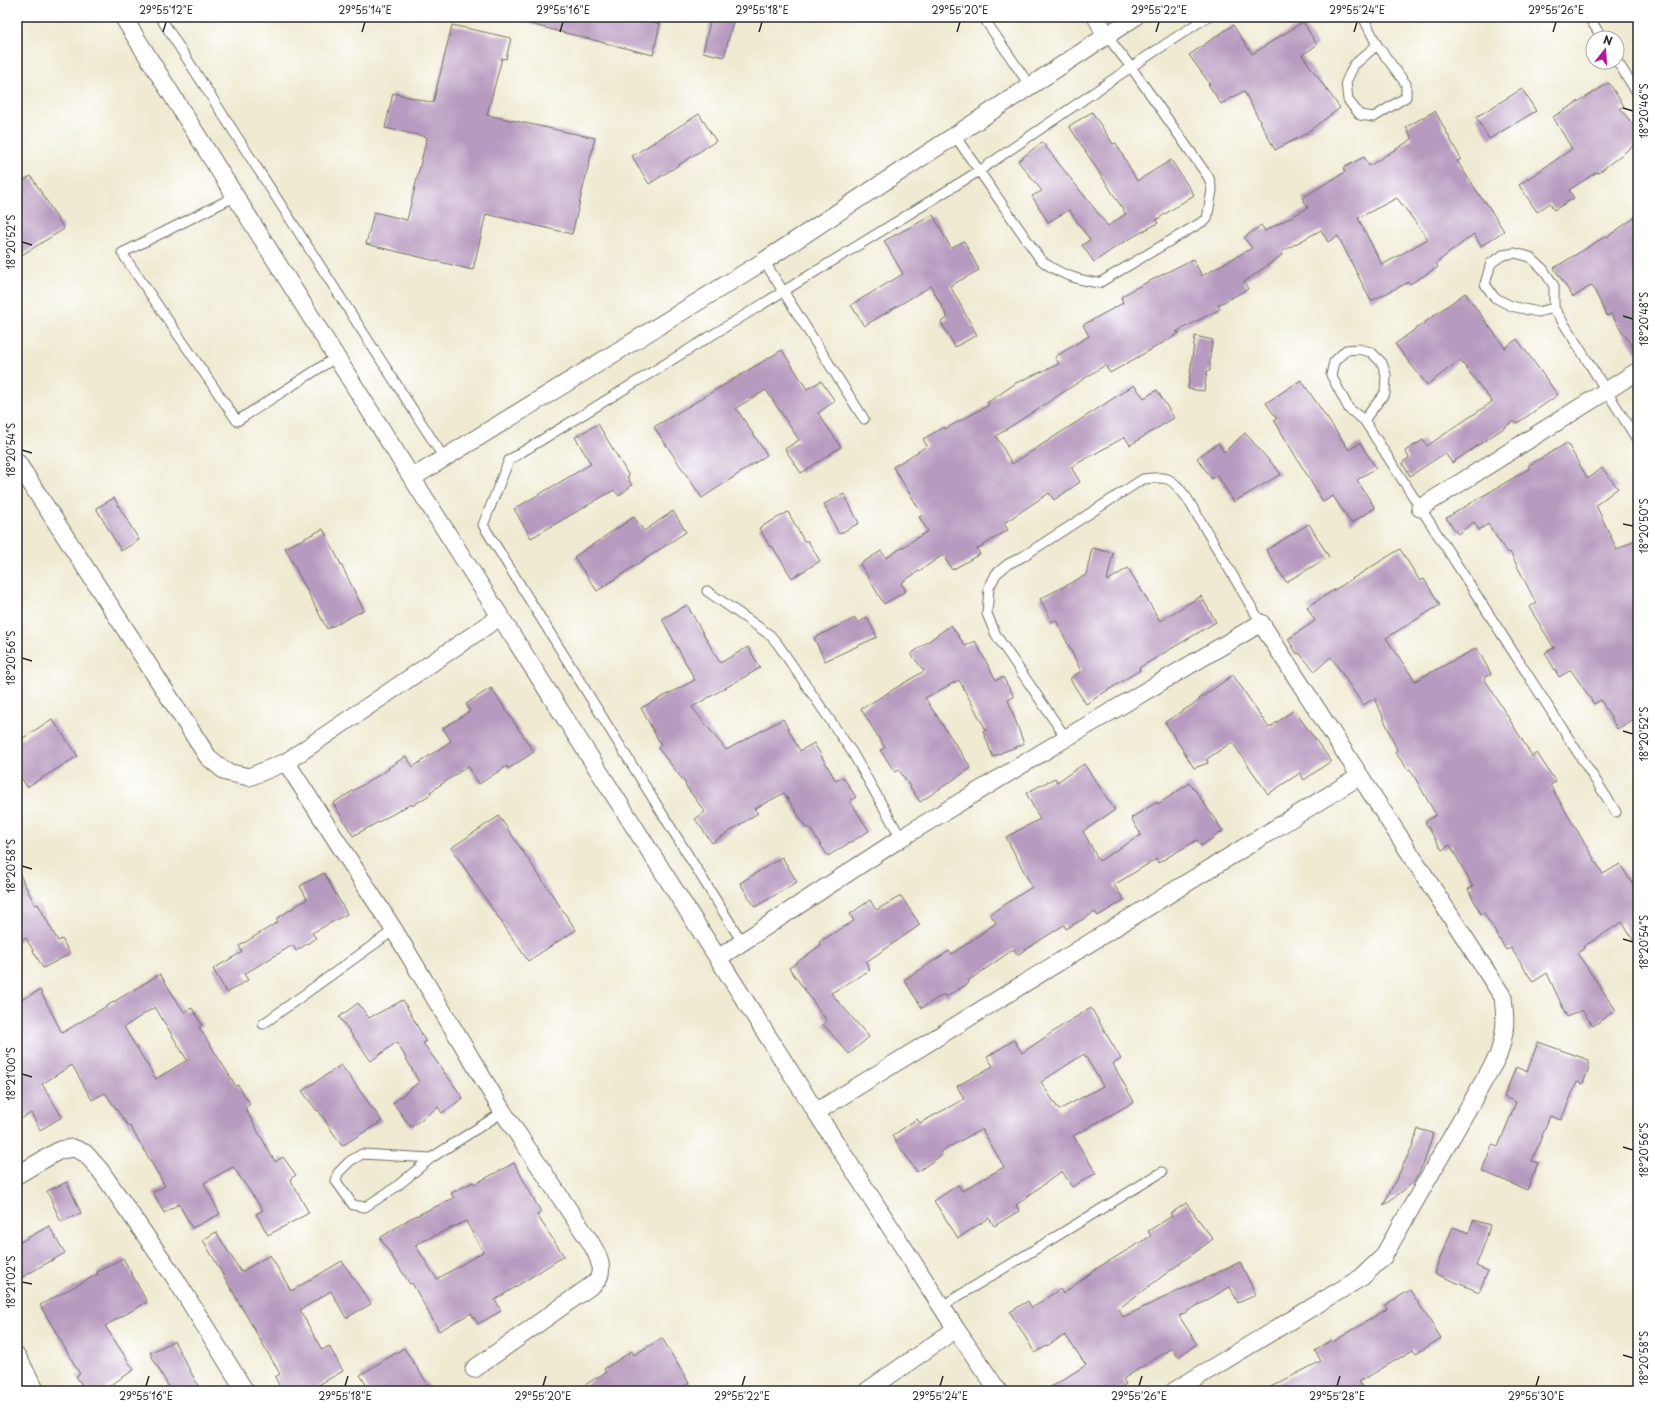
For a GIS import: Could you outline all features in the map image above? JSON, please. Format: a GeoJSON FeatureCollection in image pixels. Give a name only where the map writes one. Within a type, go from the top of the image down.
{"type":"FeatureCollection","features":[{"type":"Feature","properties":{"kind":"street"},"geometry":{"type":"LineString","coordinates":[[123,17],[236,196],[335,358],[816,1112],[956,1329],[998,1391]]}},
{"type":"Feature","properties":{"kind":"street"},"geometry":{"type":"LineString","coordinates":[[1096,17],[1106,35]]}},
{"type":"Feature","properties":{"kind":"street"},"geometry":{"type":"LineString","coordinates":[[412,478],[764,261],[1135,17]]}},
{"type":"Feature","properties":{"kind":"street"},"geometry":{"type":"LineString","coordinates":[[1420,508],[1638,371]]}},
{"type":"Feature","properties":{"kind":"street"},"geometry":{"type":"LineString","coordinates":[[17,462],[208,757],[226,772],[249,777],[286,762],[500,616]]}},
{"type":"Feature","properties":{"kind":"street"},"geometry":{"type":"LineString","coordinates":[[718,958],[901,838],[1066,738],[1261,624],[1503,997],[1506,1021],[1498,1056],[1383,1257],[1362,1277],[1174,1391]]}},
{"type":"Feature","properties":{"kind":"street"},"geometry":{"type":"LineString","coordinates":[[286,762],[394,930],[503,1112],[590,1240],[599,1258],[600,1271],[595,1283],[474,1369]]}},
{"type":"Feature","properties":{"kind":"street"},"geometry":{"type":"LineString","coordinates":[[816,1112],[1360,776]]}},
{"type":"Feature","properties":{"kind":"street"},"geometry":{"type":"LineString","coordinates":[[17,1175],[60,1150],[73,1148],[85,1153],[100,1170],[175,1278],[245,1391]]}},
{"type":"Feature","properties":{"kind":"street"},"geometry":{"type":"LineString","coordinates":[[867,1391],[956,1329]]}},
{"type":"Feature","properties":{"kind":"street"},"geometry":{"type":"LineString","coordinates":[[17,1356],[36,1391]]}},
{"type":"Feature","properties":{"kind":"lane"},"geometry":{"type":"LineString","coordinates":[[160,17],[444,458]]}},
{"type":"Feature","properties":{"kind":"lane"},"geometry":{"type":"LineString","coordinates":[[983,17],[1030,86]]}},
{"type":"Feature","properties":{"kind":"lane"},"geometry":{"type":"LineString","coordinates":[[742,942],[483,525],[509,460],[979,171],[1207,17]]}},
{"type":"Feature","properties":{"kind":"lane"},"geometry":{"type":"LineString","coordinates":[[1363,17],[1377,45],[1406,84],[1406,97],[1374,117],[1360,116],[1348,100],[1346,82],[1354,65],[1377,45]]}},
{"type":"Feature","properties":{"kind":"lane"},"geometry":{"type":"LineString","coordinates":[[1589,17],[1597,30]]}},
{"type":"Feature","properties":{"kind":"lane"},"geometry":{"type":"LineString","coordinates":[[955,136],[1040,259],[1052,269],[1080,281],[1099,283],[1208,218],[1212,190],[1209,178],[1131,67],[1106,35]]}},
{"type":"Feature","properties":{"kind":"lane"},"geometry":{"type":"LineString","coordinates":[[1623,70],[1638,94]]}},
{"type":"Feature","properties":{"kind":"lane"},"geometry":{"type":"LineString","coordinates":[[236,196],[122,253],[237,421],[335,358]]}},
{"type":"Feature","properties":{"kind":"lane"},"geometry":{"type":"LineString","coordinates":[[1554,308],[1538,312],[1511,306],[1494,297],[1485,284],[1491,263],[1503,255],[1515,253],[1530,257],[1543,269],[1554,286],[1554,308],[1638,442]]}},
{"type":"Feature","properties":{"kind":"lane"},"geometry":{"type":"LineString","coordinates":[[764,261],[864,418]]}},
{"type":"Feature","properties":{"kind":"lane"},"geometry":{"type":"LineString","coordinates":[[1364,420],[1385,393],[1386,375],[1382,363],[1371,352],[1358,349],[1346,350],[1334,362],[1331,375],[1349,409],[1364,420],[1616,812]]}},
{"type":"Feature","properties":{"kind":"lane"},"geometry":{"type":"LineString","coordinates":[[1066,738],[996,635],[987,614],[989,588],[996,574],[1008,564],[1022,557],[1143,479],[1161,477],[1175,482],[1187,498],[1261,624]]}},
{"type":"Feature","properties":{"kind":"lane"},"geometry":{"type":"LineString","coordinates":[[707,591],[770,635],[777,643],[852,752],[901,838]]}},
{"type":"Feature","properties":{"kind":"lane"},"geometry":{"type":"LineString","coordinates":[[263,1024],[394,930]]}},
{"type":"Feature","properties":{"kind":"lane"},"geometry":{"type":"LineString","coordinates":[[430,1158],[362,1154],[350,1161],[338,1173],[336,1181],[353,1205],[364,1207],[396,1187],[430,1158],[503,1112]]}},
{"type":"Feature","properties":{"kind":"lane"},"geometry":{"type":"LineString","coordinates":[[942,1306],[1162,1172]]}},
{"type":"Feature","properties":{"kind":"building"},"geometry":{"type":"Polygon","coordinates":[[[527,17],[632,17],[660,24],[653,55],[526,23],[527,17]]]}},
{"type":"Feature","properties":{"kind":"building"},"geometry":{"type":"Polygon","coordinates":[[[711,17],[734,17],[724,57],[703,52],[711,17]]]}},
{"type":"Feature","properties":{"kind":"building"},"geometry":{"type":"Polygon","coordinates":[[[1303,22],[1317,45],[1302,55],[1340,108],[1302,136],[1275,150],[1244,91],[1221,104],[1208,84],[1210,84],[1189,55],[1233,25],[1252,54],[1303,22]]]}},
{"type":"Feature","properties":{"kind":"building"},"geometry":{"type":"Polygon","coordinates":[[[452,25],[511,38],[506,59],[502,58],[487,115],[595,138],[572,234],[486,214],[473,270],[366,244],[374,212],[407,220],[427,137],[385,128],[393,93],[433,103],[452,25]]]}},
{"type":"Feature","properties":{"kind":"building"},"geometry":{"type":"Polygon","coordinates":[[[1609,83],[1624,106],[1620,108],[1638,131],[1638,142],[1598,173],[1597,172],[1569,190],[1574,198],[1554,210],[1550,203],[1537,212],[1519,185],[1572,149],[1553,117],[1609,83]]]}},
{"type":"Feature","properties":{"kind":"building"},"geometry":{"type":"Polygon","coordinates":[[[1522,89],[1536,111],[1489,139],[1476,117],[1522,89]]]}},
{"type":"Feature","properties":{"kind":"building"},"geometry":{"type":"Polygon","coordinates":[[[1435,111],[1461,159],[1457,161],[1504,231],[1481,246],[1474,234],[1436,263],[1438,267],[1410,284],[1409,282],[1371,301],[1338,236],[1328,242],[1321,230],[1281,252],[1282,255],[1244,282],[1248,289],[1218,305],[1220,309],[1176,332],[1180,333],[1110,373],[1105,365],[996,436],[1012,464],[1134,385],[1144,398],[1157,390],[1174,418],[1130,445],[1125,437],[1071,467],[1080,482],[1054,500],[1049,493],[1004,523],[1008,530],[977,549],[980,554],[952,570],[943,555],[901,583],[906,591],[884,604],[860,564],[881,551],[886,558],[928,531],[919,517],[923,515],[893,467],[927,446],[923,439],[989,405],[987,403],[1016,383],[1059,364],[1055,357],[1089,336],[1083,325],[1123,303],[1121,297],[1132,290],[1193,259],[1202,276],[1252,248],[1244,238],[1261,225],[1265,231],[1308,208],[1302,198],[1345,172],[1343,168],[1364,157],[1369,166],[1412,139],[1406,127],[1435,111]],[[1397,198],[1358,218],[1382,265],[1428,239],[1397,198]]]}},
{"type":"Feature","properties":{"kind":"building"},"geometry":{"type":"Polygon","coordinates":[[[1092,112],[1113,144],[1116,143],[1137,181],[1171,160],[1194,195],[1156,220],[1158,223],[1122,243],[1094,262],[1082,245],[1090,240],[1069,210],[1048,222],[1032,196],[1042,191],[1018,161],[1042,142],[1108,226],[1126,214],[1069,126],[1092,112]]]}},
{"type":"Feature","properties":{"kind":"building"},"geometry":{"type":"Polygon","coordinates":[[[699,114],[716,141],[649,184],[632,156],[699,114]]]}},
{"type":"Feature","properties":{"kind":"building"},"geometry":{"type":"Polygon","coordinates":[[[31,176],[64,229],[17,258],[17,184],[31,176]]]}},
{"type":"Feature","properties":{"kind":"building"},"geometry":{"type":"Polygon","coordinates":[[[933,215],[951,248],[964,241],[979,270],[950,286],[977,335],[955,347],[941,322],[948,318],[931,286],[864,326],[851,305],[903,274],[884,241],[933,215]]]}},
{"type":"Feature","properties":{"kind":"building"},"geometry":{"type":"Polygon","coordinates":[[[1638,215],[1638,356],[1611,314],[1607,316],[1592,285],[1573,297],[1554,268],[1606,236],[1607,237],[1638,215]]]}},
{"type":"Feature","properties":{"kind":"building"},"geometry":{"type":"Polygon","coordinates":[[[1465,293],[1505,348],[1517,339],[1558,395],[1516,424],[1514,421],[1452,463],[1445,453],[1410,476],[1402,463],[1409,458],[1405,451],[1423,440],[1427,446],[1492,402],[1460,360],[1427,385],[1395,344],[1465,293]]]}},
{"type":"Feature","properties":{"kind":"building"},"geometry":{"type":"Polygon","coordinates":[[[1195,336],[1213,340],[1210,355],[1210,371],[1207,371],[1204,391],[1188,389],[1195,336]]]}},
{"type":"Feature","properties":{"kind":"building"},"geometry":{"type":"Polygon","coordinates":[[[782,350],[807,389],[821,381],[835,401],[818,413],[841,447],[801,473],[785,449],[799,440],[766,390],[736,408],[767,455],[702,498],[654,427],[782,350]]]}},
{"type":"Feature","properties":{"kind":"building"},"geometry":{"type":"Polygon","coordinates":[[[1301,380],[1349,450],[1360,443],[1376,468],[1357,480],[1375,508],[1351,523],[1333,496],[1323,502],[1274,420],[1277,419],[1266,403],[1301,380]]]}},
{"type":"Feature","properties":{"kind":"building"},"geometry":{"type":"Polygon","coordinates":[[[598,424],[629,476],[627,477],[632,485],[619,496],[614,490],[531,538],[514,509],[591,464],[575,437],[598,424]]]}},
{"type":"Feature","properties":{"kind":"building"},"geometry":{"type":"Polygon","coordinates":[[[1245,433],[1281,474],[1234,502],[1217,475],[1212,479],[1197,458],[1218,443],[1224,452],[1245,433]]]}},
{"type":"Feature","properties":{"kind":"building"},"geometry":{"type":"Polygon","coordinates":[[[1567,443],[1588,479],[1602,468],[1618,488],[1596,505],[1617,550],[1638,538],[1638,717],[1617,729],[1601,700],[1594,704],[1571,670],[1559,677],[1545,653],[1554,648],[1529,607],[1536,603],[1510,552],[1507,553],[1488,524],[1479,530],[1474,522],[1458,534],[1446,518],[1530,468],[1528,466],[1567,443]]]}},
{"type":"Feature","properties":{"kind":"building"},"geometry":{"type":"Polygon","coordinates":[[[844,494],[859,523],[839,534],[824,504],[844,494]]]}},
{"type":"Feature","properties":{"kind":"building"},"geometry":{"type":"Polygon","coordinates":[[[114,498],[139,540],[121,551],[96,508],[114,498]]]}},
{"type":"Feature","properties":{"kind":"building"},"geometry":{"type":"Polygon","coordinates":[[[673,511],[686,532],[597,591],[574,557],[634,517],[644,531],[673,511]]]}},
{"type":"Feature","properties":{"kind":"building"},"geometry":{"type":"Polygon","coordinates":[[[788,512],[804,541],[808,541],[820,561],[792,578],[772,546],[770,547],[759,528],[788,512]]]}},
{"type":"Feature","properties":{"kind":"building"},"geometry":{"type":"Polygon","coordinates":[[[1309,524],[1329,557],[1286,582],[1266,550],[1309,524]]]}},
{"type":"Feature","properties":{"kind":"building"},"geometry":{"type":"Polygon","coordinates":[[[323,529],[364,610],[327,629],[285,548],[323,529]]]}},
{"type":"Feature","properties":{"kind":"building"},"geometry":{"type":"Polygon","coordinates":[[[1092,548],[1113,553],[1107,581],[1128,568],[1160,621],[1201,596],[1216,622],[1139,668],[1140,670],[1086,704],[1070,679],[1081,671],[1056,620],[1052,622],[1040,599],[1086,575],[1092,548]]]}},
{"type":"Feature","properties":{"kind":"building"},"geometry":{"type":"Polygon","coordinates":[[[1400,549],[1420,581],[1424,579],[1440,605],[1386,638],[1415,681],[1477,648],[1491,674],[1484,678],[1532,756],[1537,753],[1556,782],[1550,785],[1603,874],[1620,864],[1638,893],[1638,948],[1622,922],[1583,947],[1584,949],[1577,953],[1616,1010],[1593,1026],[1582,1010],[1567,1017],[1547,973],[1533,982],[1511,948],[1506,950],[1484,913],[1481,914],[1468,889],[1473,887],[1450,845],[1442,850],[1425,822],[1436,815],[1410,769],[1408,770],[1395,752],[1397,750],[1375,698],[1363,705],[1331,657],[1315,671],[1299,653],[1297,654],[1288,639],[1315,621],[1307,607],[1400,549]]]}},
{"type":"Feature","properties":{"kind":"building"},"geometry":{"type":"Polygon","coordinates":[[[687,605],[720,663],[748,647],[760,668],[692,707],[726,750],[783,719],[800,751],[814,743],[836,781],[843,777],[856,797],[850,801],[869,831],[828,856],[809,827],[807,829],[784,793],[754,809],[758,813],[712,843],[695,819],[705,812],[685,785],[686,784],[658,748],[661,745],[641,708],[695,680],[662,619],[687,605]]]}},
{"type":"Feature","properties":{"kind":"building"},"geometry":{"type":"Polygon","coordinates":[[[867,617],[877,637],[825,661],[814,638],[855,618],[858,623],[867,617]]]}},
{"type":"Feature","properties":{"kind":"building"},"geometry":{"type":"Polygon","coordinates":[[[951,625],[965,646],[975,641],[996,680],[1003,677],[1014,697],[1008,700],[1024,744],[993,757],[983,731],[986,730],[959,680],[925,698],[971,768],[920,802],[899,770],[895,772],[880,750],[885,748],[861,709],[924,671],[911,654],[951,625]]]}},
{"type":"Feature","properties":{"kind":"building"},"geometry":{"type":"Polygon","coordinates":[[[1233,675],[1269,728],[1294,710],[1331,761],[1304,780],[1300,773],[1268,794],[1232,742],[1207,759],[1208,763],[1194,768],[1165,722],[1200,700],[1199,699],[1233,675]]]}},
{"type":"Feature","properties":{"kind":"building"},"geometry":{"type":"Polygon","coordinates":[[[491,688],[534,752],[508,769],[507,766],[479,784],[468,766],[430,792],[431,794],[412,806],[411,804],[353,836],[333,803],[389,769],[388,768],[406,756],[413,767],[451,741],[443,728],[470,711],[466,704],[491,688]]]}},
{"type":"Feature","properties":{"kind":"building"},"geometry":{"type":"Polygon","coordinates":[[[52,719],[78,756],[27,787],[17,771],[17,742],[52,719]]]}},
{"type":"Feature","properties":{"kind":"building"},"geometry":{"type":"Polygon","coordinates":[[[1084,764],[1115,810],[1083,831],[1099,861],[1141,835],[1131,818],[1157,802],[1158,804],[1190,783],[1223,831],[1201,846],[1197,840],[1158,863],[1156,859],[1114,885],[1124,900],[1098,916],[1095,912],[1066,929],[1064,925],[1017,955],[1014,949],[968,981],[969,983],[946,997],[944,994],[922,1008],[904,980],[949,951],[952,954],[996,923],[990,914],[1032,887],[1006,837],[1040,819],[1026,793],[1055,778],[1057,782],[1084,764]]]}},
{"type":"Feature","properties":{"kind":"building"},"geometry":{"type":"Polygon","coordinates":[[[499,816],[576,930],[528,961],[451,848],[499,816]]]}},
{"type":"Feature","properties":{"kind":"building"},"geometry":{"type":"Polygon","coordinates":[[[782,857],[797,882],[755,907],[740,883],[782,857]]]}},
{"type":"Feature","properties":{"kind":"building"},"geometry":{"type":"Polygon","coordinates":[[[17,869],[35,905],[38,904],[58,941],[62,939],[70,954],[43,968],[26,938],[17,942],[17,869]]]}},
{"type":"Feature","properties":{"kind":"building"},"geometry":{"type":"Polygon","coordinates":[[[324,873],[347,914],[312,933],[316,938],[296,951],[293,945],[244,974],[248,980],[227,993],[213,969],[242,952],[239,946],[278,922],[276,919],[307,899],[300,886],[324,873]]]}},
{"type":"Feature","properties":{"kind":"building"},"geometry":{"type":"Polygon","coordinates":[[[901,896],[920,925],[866,962],[870,970],[831,993],[869,1037],[849,1054],[823,1024],[827,1021],[789,968],[821,945],[819,942],[854,921],[850,914],[870,900],[876,910],[901,896]]]}},
{"type":"Feature","properties":{"kind":"building"},"geometry":{"type":"Polygon","coordinates":[[[160,974],[184,1012],[192,1008],[202,1025],[199,1027],[236,1086],[238,1085],[250,1104],[245,1108],[275,1162],[283,1157],[296,1175],[290,1179],[309,1213],[268,1235],[256,1214],[263,1210],[233,1167],[204,1183],[220,1214],[192,1228],[179,1204],[164,1213],[153,1192],[165,1186],[130,1126],[129,1127],[105,1093],[92,1100],[72,1065],[42,1084],[62,1117],[40,1130],[31,1113],[17,1121],[17,1002],[40,990],[62,1033],[160,974]],[[155,1007],[124,1027],[156,1079],[187,1060],[155,1007]]]}},
{"type":"Feature","properties":{"kind":"building"},"geometry":{"type":"Polygon","coordinates":[[[403,1000],[426,1042],[423,1043],[463,1098],[442,1113],[438,1107],[411,1127],[393,1103],[419,1082],[397,1042],[371,1061],[339,1017],[358,1003],[369,1018],[403,1000]]]}},
{"type":"Feature","properties":{"kind":"building"},"geometry":{"type":"Polygon","coordinates":[[[1091,1008],[1121,1059],[1113,1064],[1134,1102],[1073,1136],[1096,1173],[1072,1187],[1062,1171],[1016,1205],[1019,1211],[994,1226],[989,1218],[958,1238],[934,1201],[958,1185],[962,1191],[1004,1167],[982,1129],[940,1152],[942,1155],[917,1172],[892,1136],[917,1119],[920,1123],[964,1099],[957,1086],[993,1066],[987,1057],[1014,1040],[1022,1053],[1091,1008]],[[1084,1054],[1041,1082],[1059,1110],[1103,1086],[1084,1054]]]}},
{"type":"Feature","properties":{"kind":"building"},"geometry":{"type":"Polygon","coordinates":[[[1538,1042],[1589,1060],[1589,1067],[1583,1084],[1577,1082],[1561,1120],[1550,1116],[1532,1161],[1538,1163],[1527,1190],[1482,1171],[1492,1145],[1498,1147],[1516,1102],[1504,1097],[1516,1067],[1527,1072],[1538,1042]]]}},
{"type":"Feature","properties":{"kind":"building"},"geometry":{"type":"Polygon","coordinates":[[[341,1065],[382,1121],[342,1146],[318,1110],[317,1111],[302,1091],[341,1065]]]}},
{"type":"Feature","properties":{"kind":"building"},"geometry":{"type":"Polygon","coordinates":[[[1418,1129],[1433,1133],[1425,1160],[1414,1182],[1383,1206],[1412,1147],[1418,1129]]]}},
{"type":"Feature","properties":{"kind":"building"},"geometry":{"type":"Polygon","coordinates":[[[514,1163],[541,1212],[537,1215],[564,1256],[495,1300],[501,1311],[478,1324],[471,1313],[439,1331],[412,1283],[410,1284],[380,1238],[409,1219],[454,1198],[451,1193],[473,1182],[475,1184],[514,1163]],[[466,1221],[415,1245],[437,1279],[483,1252],[466,1221]]]}},
{"type":"Feature","properties":{"kind":"building"},"geometry":{"type":"Polygon","coordinates":[[[67,1182],[81,1213],[61,1222],[47,1191],[67,1182]]]}},
{"type":"Feature","properties":{"kind":"building"},"geometry":{"type":"Polygon","coordinates":[[[1186,1203],[1213,1239],[1118,1309],[1123,1317],[1240,1262],[1256,1295],[1238,1303],[1230,1287],[1179,1316],[1197,1344],[1178,1357],[1172,1348],[1123,1379],[1126,1384],[1114,1391],[1045,1391],[1086,1365],[1065,1335],[1035,1353],[1010,1312],[1028,1301],[1032,1308],[1060,1289],[1063,1294],[1099,1267],[1151,1236],[1148,1231],[1172,1216],[1170,1214],[1186,1203]]]}},
{"type":"Feature","properties":{"kind":"building"},"geometry":{"type":"Polygon","coordinates":[[[1473,1220],[1490,1225],[1476,1266],[1488,1271],[1479,1292],[1434,1273],[1453,1227],[1469,1233],[1473,1220]]]}},
{"type":"Feature","properties":{"kind":"building"},"geometry":{"type":"Polygon","coordinates":[[[49,1226],[65,1253],[17,1280],[17,1244],[49,1226]]]}},
{"type":"Feature","properties":{"kind":"building"},"geometry":{"type":"Polygon","coordinates":[[[216,1232],[241,1272],[270,1255],[291,1291],[342,1261],[371,1304],[346,1318],[331,1291],[300,1310],[322,1350],[329,1346],[343,1371],[308,1391],[282,1391],[275,1377],[280,1374],[203,1240],[216,1232]]]}},
{"type":"Feature","properties":{"kind":"building"},"geometry":{"type":"Polygon","coordinates":[[[123,1258],[147,1302],[105,1326],[134,1370],[101,1391],[86,1391],[76,1376],[80,1374],[40,1305],[98,1274],[97,1272],[123,1258]]]}},
{"type":"Feature","properties":{"kind":"building"},"geometry":{"type":"Polygon","coordinates":[[[1410,1290],[1441,1338],[1416,1354],[1413,1350],[1359,1382],[1365,1391],[1263,1391],[1321,1361],[1315,1351],[1331,1340],[1333,1342],[1387,1309],[1385,1305],[1410,1290]]]}},
{"type":"Feature","properties":{"kind":"building"},"geometry":{"type":"Polygon","coordinates":[[[662,1338],[689,1383],[676,1391],[575,1391],[606,1372],[604,1369],[632,1351],[634,1355],[662,1338]]]}},
{"type":"Feature","properties":{"kind":"building"},"geometry":{"type":"Polygon","coordinates":[[[174,1341],[201,1391],[171,1391],[150,1353],[174,1341]]]}},
{"type":"Feature","properties":{"kind":"building"},"geometry":{"type":"Polygon","coordinates":[[[404,1348],[432,1391],[370,1391],[360,1375],[404,1348]]]}}]}
